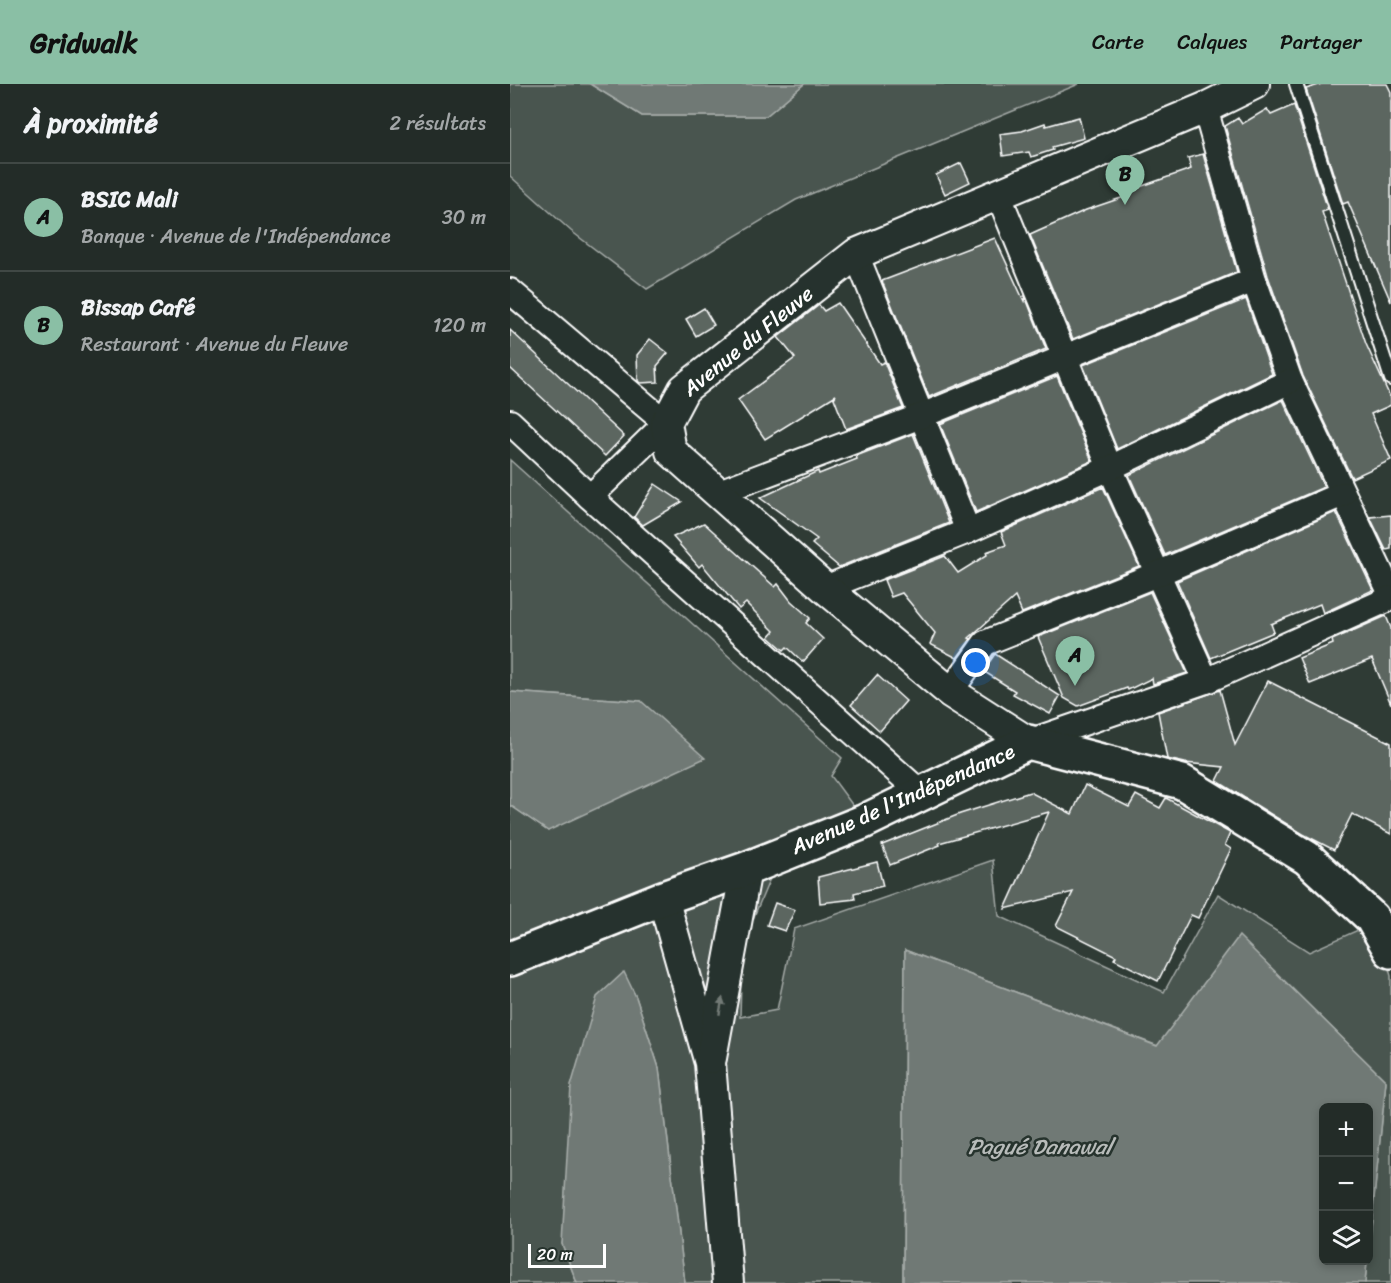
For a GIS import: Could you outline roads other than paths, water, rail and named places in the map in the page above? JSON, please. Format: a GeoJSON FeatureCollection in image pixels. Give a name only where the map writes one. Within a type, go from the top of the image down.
{"type":"FeatureCollection","features":[{"type":"Feature","properties":{"kind":"main road","name":"Avenue de l'Indépendance"},"geometry":{"type":"LineString","coordinates":[[510,959],[862,822],[1028,742],[1182,782],[1307,858],[1372,918],[1391,951]]}},
{"type":"Feature","properties":{"kind":"street","name":"Avenue du Fleuve"},"geometry":{"type":"LineString","coordinates":[[666,423],[684,388],[855,254],[999,196],[1205,108],[1254,84]]}},
{"type":"Feature","properties":{"kind":"street"},"geometry":{"type":"LineString","coordinates":[[510,291],[666,423],[671,451],[825,588],[950,692],[1028,742],[1206,681],[1391,596],[1290,381],[1254,280],[1205,108]]}},
{"type":"Feature","properties":{"kind":"street"},"geometry":{"type":"LineString","coordinates":[[999,196],[1110,468],[1206,681]]}},
{"type":"Feature","properties":{"kind":"street"},"geometry":{"type":"LineString","coordinates":[[855,254],[968,531]]}},
{"type":"Feature","properties":{"kind":"street"},"geometry":{"type":"LineString","coordinates":[[719,492],[921,416],[1254,280]]}},
{"type":"Feature","properties":{"kind":"street"},"geometry":{"type":"LineString","coordinates":[[825,588],[968,531],[1110,468],[1290,381]]}},
{"type":"Feature","properties":{"kind":"street"},"geometry":{"type":"LineString","coordinates":[[510,422],[590,497],[921,794]]}},
{"type":"Feature","properties":{"kind":"street"},"geometry":{"type":"LineString","coordinates":[[590,497],[666,423]]}},
{"type":"Feature","properties":{"kind":"street"},"geometry":{"type":"LineString","coordinates":[[950,692],[985,643],[1157,574],[1343,494]]}},
{"type":"Feature","properties":{"kind":"street"},"geometry":{"type":"LineString","coordinates":[[710,1064],[746,869]]}},
{"type":"Feature","properties":{"kind":"street"},"geometry":{"type":"LineString","coordinates":[[663,898],[710,1064],[728,1283]]}},
{"type":"Feature","properties":{"kind":"lane"},"geometry":{"type":"LineString","coordinates":[[1296,84],[1391,379]]}},
{"type":"Feature","properties":{"kind":"water"},"geometry":{"type":"Polygon","coordinates":[[[590,84],[804,84],[766,116],[642,116],[590,84]]]}},
{"type":"Feature","properties":{"kind":"water"},"geometry":{"type":"Polygon","coordinates":[[[510,692],[641,701],[705,758],[548,831],[510,805],[510,692]]]}},
{"type":"Feature","properties":{"kind":"water","name":"Pagué Danawal"},"geometry":{"type":"Polygon","coordinates":[[[1239,936],[1386,1081],[1373,1209],[1373,1103],[1319,1103],[1319,1265],[1367,1265],[1365,1283],[903,1283],[905,950],[1157,1046],[1239,936]]]}},
{"type":"Feature","properties":{"kind":"water"},"geometry":{"type":"Polygon","coordinates":[[[624,972],[636,997],[659,1068],[685,1283],[577,1283],[562,1244],[571,1086],[597,997],[624,972]]]}},
{"type":"Feature","properties":{"kind":"place","name":"Bissap Café"},"geometry":{"type":"Point","coordinates":[1125,205]}},
{"type":"Feature","properties":{"kind":"place","name":"BSIC Mali"},"geometry":{"type":"Point","coordinates":[1075,686]}}]}
